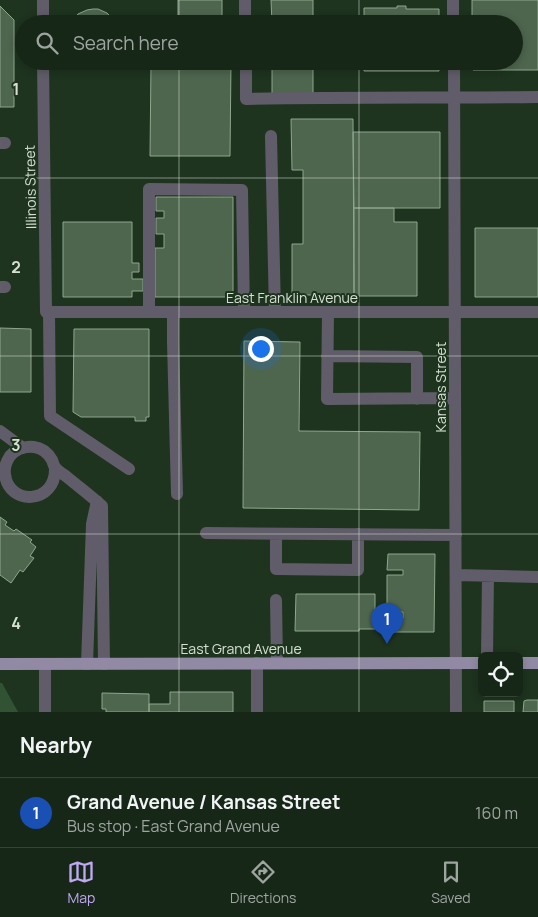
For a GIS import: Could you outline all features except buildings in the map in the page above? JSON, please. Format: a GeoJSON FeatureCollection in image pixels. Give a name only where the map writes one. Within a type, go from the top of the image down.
{"type":"FeatureCollection","features":[{"type":"Feature","properties":{"kind":"main road","name":"East Grand Avenue"},"geometry":{"type":"LineString","coordinates":[[0,664],[478,663]]}},
{"type":"Feature","properties":{"kind":"main road"},"geometry":{"type":"LineString","coordinates":[[523,663],[538,663]]}},
{"type":"Feature","properties":{"kind":"street"},"geometry":{"type":"LineString","coordinates":[[42,0],[43,15]]}},
{"type":"Feature","properties":{"kind":"street"},"geometry":{"type":"LineString","coordinates":[[244,0],[245,15]]}},
{"type":"Feature","properties":{"kind":"street"},"geometry":{"type":"LineString","coordinates":[[453,0],[453,15]]}},
{"type":"Feature","properties":{"kind":"street","name":"Illinois Street"},"geometry":{"type":"LineString","coordinates":[[43,70],[50,416],[128,469]]}},
{"type":"Feature","properties":{"kind":"street"},"geometry":{"type":"LineString","coordinates":[[246,70],[246,99],[538,97]]}},
{"type":"Feature","properties":{"kind":"street","name":"Kansas Street"},"geometry":{"type":"LineString","coordinates":[[454,70],[456,712]]}},
{"type":"Feature","properties":{"kind":"street"},"geometry":{"type":"LineString","coordinates":[[270,136],[275,312]]}},
{"type":"Feature","properties":{"kind":"street"},"geometry":{"type":"LineString","coordinates":[[149,312],[149,189],[242,190],[244,312]]}},
{"type":"Feature","properties":{"kind":"street","name":"East Franklin Avenue"},"geometry":{"type":"LineString","coordinates":[[48,312],[538,312]]}},
{"type":"Feature","properties":{"kind":"street"},"geometry":{"type":"LineString","coordinates":[[173,312],[172,342],[177,494]]}},
{"type":"Feature","properties":{"kind":"street"},"geometry":{"type":"LineString","coordinates":[[328,312],[327,399],[455,398]]}},
{"type":"Feature","properties":{"kind":"street"},"geometry":{"type":"LineString","coordinates":[[328,356],[417,357],[417,398]]}},
{"type":"Feature","properties":{"kind":"street"},"geometry":{"type":"LineString","coordinates":[[0,431],[23,448]]}},
{"type":"Feature","properties":{"kind":"street"},"geometry":{"type":"LineString","coordinates":[[23,448],[41,449],[50,457],[55,468],[53,483],[42,494],[35,497],[20,495],[8,485],[5,477],[9,458],[17,450],[23,448]]}},
{"type":"Feature","properties":{"kind":"street"},"geometry":{"type":"LineString","coordinates":[[55,468],[100,504],[104,664]]}},
{"type":"Feature","properties":{"kind":"street"},"geometry":{"type":"LineString","coordinates":[[87,664],[92,524],[100,504]]}},
{"type":"Feature","properties":{"kind":"street"},"geometry":{"type":"LineString","coordinates":[[206,533],[456,535]]}},
{"type":"Feature","properties":{"kind":"street"},"geometry":{"type":"LineString","coordinates":[[276,534],[276,569],[358,570],[358,534]]}},
{"type":"Feature","properties":{"kind":"street"},"geometry":{"type":"LineString","coordinates":[[456,575],[538,577]]}},
{"type":"Feature","properties":{"kind":"street"},"geometry":{"type":"LineString","coordinates":[[487,652],[488,576]]}},
{"type":"Feature","properties":{"kind":"street"},"geometry":{"type":"LineString","coordinates":[[276,600],[277,663]]}},
{"type":"Feature","properties":{"kind":"street"},"geometry":{"type":"LineString","coordinates":[[257,663],[257,712]]}},
{"type":"Feature","properties":{"kind":"street"},"geometry":{"type":"LineString","coordinates":[[45,664],[45,712]]}},
{"type":"Feature","properties":{"kind":"green space"},"geometry":{"type":"Polygon","coordinates":[[[0,683],[2,683],[18,712],[0,712],[0,683]]]}},
{"type":"Feature","properties":{"kind":"place","name":"Grand Avenue / Kansas Street"},"geometry":{"type":"Point","coordinates":[387,644]}}]}
